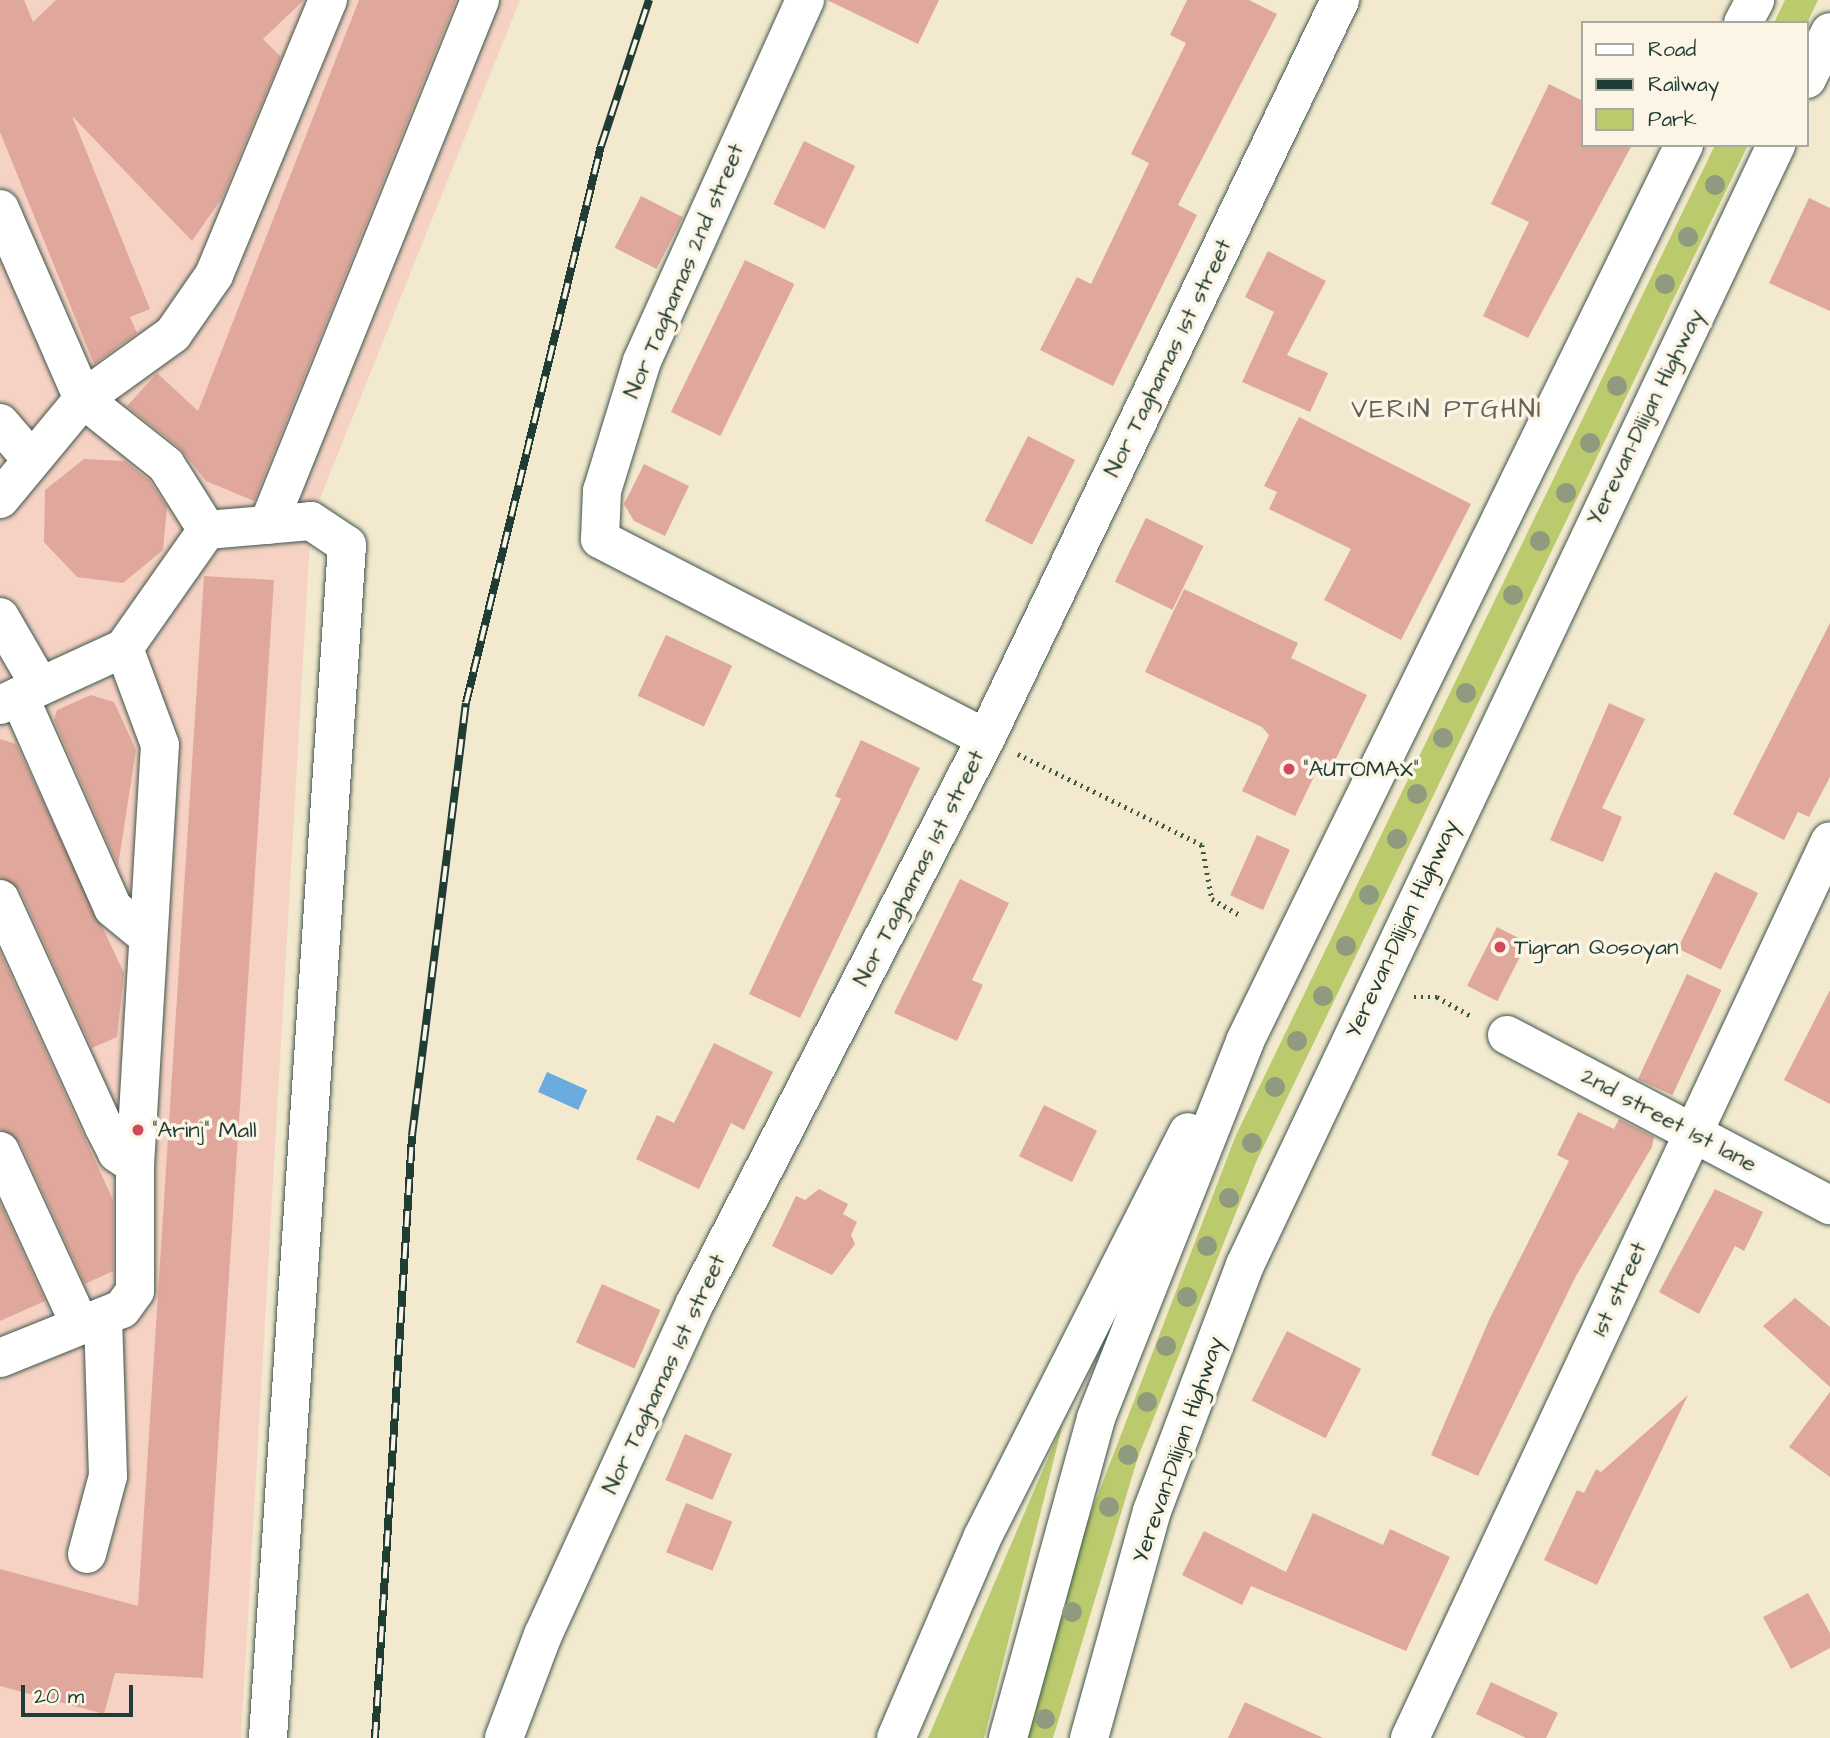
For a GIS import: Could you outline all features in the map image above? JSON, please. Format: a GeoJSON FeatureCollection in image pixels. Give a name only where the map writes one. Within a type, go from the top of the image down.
{"type":"FeatureCollection","features":[{"type":"Feature","properties":{"kind":"main road"},"geometry":{"type":"LineString","coordinates":[[0,499],[83,399],[173,334],[214,275],[328,0]]}},
{"type":"Feature","properties":{"kind":"main road"},"geometry":{"type":"LineString","coordinates":[[268,526],[480,0]]}},
{"type":"Feature","properties":{"kind":"main road","name":"Nor Taghamas 2nd street"},"geometry":{"type":"LineString","coordinates":[[805,0],[642,361],[602,491],[600,539],[986,738]]}},
{"type":"Feature","properties":{"kind":"main road","name":"Nor Taghamas 1st street"},"geometry":{"type":"LineString","coordinates":[[504,1738],[543,1634],[695,1303],[986,738],[1340,0]]}},
{"type":"Feature","properties":{"kind":"main road"},"geometry":{"type":"LineString","coordinates":[[1745,21],[1755,0]]}},
{"type":"Feature","properties":{"kind":"main road"},"geometry":{"type":"LineString","coordinates":[[1809,75],[1830,32]]}},
{"type":"Feature","properties":{"kind":"main road"},"geometry":{"type":"LineString","coordinates":[[1008,1738],[1096,1418],[1245,1041],[1683,147]]}},
{"type":"Feature","properties":{"kind":"main road","name":"Yerevan-Dilijan Highway"},"geometry":{"type":"LineString","coordinates":[[1089,1738],[1152,1511],[1245,1265],[1775,147]]}},
{"type":"Feature","properties":{"kind":"main road"},"geometry":{"type":"LineString","coordinates":[[0,209],[83,399],[166,465],[207,530]]}},
{"type":"Feature","properties":{"kind":"main road"},"geometry":{"type":"LineString","coordinates":[[0,424],[31,459]]}},
{"type":"Feature","properties":{"kind":"main road"},"geometry":{"type":"LineString","coordinates":[[207,530],[311,521],[347,545],[268,1738]]}},
{"type":"Feature","properties":{"kind":"main road"},"geometry":{"type":"LineString","coordinates":[[19,696],[124,648],[207,530]]}},
{"type":"Feature","properties":{"kind":"main road"},"geometry":{"type":"LineString","coordinates":[[0,617],[19,696],[113,908],[148,937]]}},
{"type":"Feature","properties":{"kind":"main road"},"geometry":{"type":"LineString","coordinates":[[0,1358],[128,1305],[135,1291],[135,1165],[160,745],[124,648]]}},
{"type":"Feature","properties":{"kind":"main road","name":"1st street"},"geometry":{"type":"LineString","coordinates":[[1410,1738],[1691,1132],[1830,841]]}},
{"type":"Feature","properties":{"kind":"main road"},"geometry":{"type":"LineString","coordinates":[[0,899],[117,1153],[135,1165]]}},
{"type":"Feature","properties":{"kind":"main road","name":"2nd street 1st lane"},"geometry":{"type":"LineString","coordinates":[[1507,1035],[1830,1205]]}},
{"type":"Feature","properties":{"kind":"main road"},"geometry":{"type":"LineString","coordinates":[[896,1738],[982,1538],[1093,1309],[1172,1157],[1245,1041]]}},
{"type":"Feature","properties":{"kind":"main road"},"geometry":{"type":"LineString","coordinates":[[0,1151],[91,1320],[108,1476],[87,1554]]}},
{"type":"Feature","properties":{"kind":"path"},"geometry":{"type":"LineString","coordinates":[[986,738],[1202,845],[1212,899],[1242,916]]}},
{"type":"Feature","properties":{"kind":"path"},"geometry":{"type":"LineString","coordinates":[[1413,997],[1437,997],[1507,1035]]}},
{"type":"Feature","properties":{"kind":"shaded area","name":"\"Arinj\" Mall"},"geometry":{"type":"Polygon","coordinates":[[[0,0],[520,0],[311,521],[241,1738],[0,1738],[0,0]]]}},
{"type":"Feature","properties":{"kind":"green space"},"geometry":{"type":"Polygon","coordinates":[[[1785,0],[1818,0],[1808,21],[1775,21],[1785,0]]]}},
{"type":"Feature","properties":{"kind":"green space"},"geometry":{"type":"Polygon","coordinates":[[[1714,147],[1747,147],[1257,1160],[1138,1457],[1053,1738],[1027,1738],[1076,1552],[1236,1135],[1714,147]]]}},
{"type":"Feature","properties":{"kind":"green space"},"geometry":{"type":"Polygon","coordinates":[[[1063,1423],[984,1738],[928,1738],[1063,1423]]]}},
{"type":"Feature","properties":{"kind":"water"},"geometry":{"type":"Polygon","coordinates":[[[547,1072],[587,1090],[578,1110],[538,1092],[547,1072]]]}},
{"type":"Feature","properties":{"kind":"building"},"geometry":{"type":"Polygon","coordinates":[[[0,0],[24,0],[33,22],[56,0],[304,0],[263,39],[281,57],[222,198],[192,241],[72,116],[150,309],[130,317],[137,333],[94,364],[0,132],[0,0]]]}},
{"type":"Feature","properties":{"kind":"building"},"geometry":{"type":"Polygon","coordinates":[[[359,0],[456,0],[254,501],[206,481],[180,448],[127,406],[157,373],[198,411],[359,0]]]}},
{"type":"Feature","properties":{"kind":"building"},"geometry":{"type":"Polygon","coordinates":[[[827,0],[939,0],[918,44],[827,0]]]}},
{"type":"Feature","properties":{"kind":"building"},"geometry":{"type":"Polygon","coordinates":[[[1187,0],[1249,0],[1277,14],[1178,205],[1197,215],[1113,386],[1040,350],[1077,277],[1091,284],[1149,163],[1131,154],[1186,43],[1170,35],[1187,0]]]}},
{"type":"Feature","properties":{"kind":"building"},"geometry":{"type":"Polygon","coordinates":[[[1549,84],[1582,100],[1582,147],[1631,147],[1528,338],[1483,316],[1529,222],[1491,204],[1549,84]]]}},
{"type":"Feature","properties":{"kind":"building"},"geometry":{"type":"Polygon","coordinates":[[[804,141],[855,166],[825,229],[773,204],[804,141]]]}},
{"type":"Feature","properties":{"kind":"building"},"geometry":{"type":"Polygon","coordinates":[[[641,196],[683,217],[657,269],[615,248],[641,196]]]}},
{"type":"Feature","properties":{"kind":"building"},"geometry":{"type":"Polygon","coordinates":[[[1809,198],[1830,208],[1830,311],[1769,283],[1809,198]]]}},
{"type":"Feature","properties":{"kind":"building"},"geometry":{"type":"Polygon","coordinates":[[[1268,251],[1326,281],[1287,355],[1328,373],[1310,412],[1242,382],[1274,312],[1245,297],[1268,251]]]}},
{"type":"Feature","properties":{"kind":"building"},"geometry":{"type":"Polygon","coordinates":[[[745,260],[794,284],[720,436],[671,412],[745,260]]]}},
{"type":"Feature","properties":{"kind":"building"},"geometry":{"type":"Polygon","coordinates":[[[1299,417],[1471,504],[1401,640],[1324,600],[1351,549],[1269,509],[1277,492],[1264,486],[1299,417]]]}},
{"type":"Feature","properties":{"kind":"building"},"geometry":{"type":"Polygon","coordinates":[[[1028,436],[1075,460],[1032,545],[985,521],[1028,436]]]}},
{"type":"Feature","properties":{"kind":"building"},"geometry":{"type":"Polygon","coordinates":[[[84,459],[125,461],[149,480],[167,507],[163,550],[123,583],[77,577],[44,542],[45,490],[84,459]]]}},
{"type":"Feature","properties":{"kind":"building"},"geometry":{"type":"Polygon","coordinates":[[[644,464],[689,486],[665,536],[634,521],[624,504],[644,464]]]}},
{"type":"Feature","properties":{"kind":"building"},"geometry":{"type":"Polygon","coordinates":[[[1146,518],[1204,546],[1172,610],[1115,582],[1146,518]]]}},
{"type":"Feature","properties":{"kind":"building"},"geometry":{"type":"Polygon","coordinates":[[[204,576],[274,580],[203,1678],[115,1673],[104,1714],[0,1686],[0,1569],[138,1606],[204,576]]]}},
{"type":"Feature","properties":{"kind":"building"},"geometry":{"type":"Polygon","coordinates":[[[1184,589],[1298,643],[1291,658],[1367,695],[1331,769],[1320,764],[1295,816],[1242,791],[1269,735],[1262,727],[1145,672],[1184,589]]]}},
{"type":"Feature","properties":{"kind":"building"},"geometry":{"type":"Polygon","coordinates":[[[1830,623],[1830,777],[1809,817],[1798,812],[1784,840],[1733,814],[1830,623]]]}},
{"type":"Feature","properties":{"kind":"building"},"geometry":{"type":"Polygon","coordinates":[[[666,635],[732,666],[704,727],[638,696],[666,635]]]}},
{"type":"Feature","properties":{"kind":"building"},"geometry":{"type":"Polygon","coordinates":[[[91,695],[114,702],[136,750],[118,866],[54,720],[57,710],[91,695]]]}},
{"type":"Feature","properties":{"kind":"building"},"geometry":{"type":"Polygon","coordinates":[[[1609,703],[1645,719],[1602,808],[1622,817],[1603,862],[1550,840],[1609,703]]]}},
{"type":"Feature","properties":{"kind":"building"},"geometry":{"type":"Polygon","coordinates":[[[0,739],[16,744],[124,973],[117,1037],[92,1048],[20,890],[0,877],[0,739]]]}},
{"type":"Feature","properties":{"kind":"building"},"geometry":{"type":"Polygon","coordinates":[[[861,740],[920,768],[800,1018],[749,994],[841,799],[835,796],[861,740]]]}},
{"type":"Feature","properties":{"kind":"building"},"geometry":{"type":"Polygon","coordinates":[[[1257,835],[1290,850],[1263,910],[1230,895],[1257,835]]]}},
{"type":"Feature","properties":{"kind":"building"},"geometry":{"type":"Polygon","coordinates":[[[1715,872],[1758,893],[1721,969],[1678,948],[1715,872]]]}},
{"type":"Feature","properties":{"kind":"building"},"geometry":{"type":"Polygon","coordinates":[[[960,879],[1009,903],[972,980],[983,985],[957,1041],[894,1013],[960,879]]]}},
{"type":"Feature","properties":{"kind":"building"},"geometry":{"type":"Polygon","coordinates":[[[1497,927],[1527,942],[1497,1001],[1467,986],[1497,927]]]}},
{"type":"Feature","properties":{"kind":"building"},"geometry":{"type":"Polygon","coordinates":[[[0,952],[113,1200],[113,1271],[85,1284],[20,1142],[0,1129],[0,952]]]}},
{"type":"Feature","properties":{"kind":"building"},"geometry":{"type":"Polygon","coordinates":[[[1687,974],[1721,990],[1672,1095],[1638,1079],[1687,974]]]}},
{"type":"Feature","properties":{"kind":"building"},"geometry":{"type":"Polygon","coordinates":[[[1830,990],[1830,1104],[1784,1080],[1830,990]]]}},
{"type":"Feature","properties":{"kind":"building"},"geometry":{"type":"Polygon","coordinates":[[[714,1043],[773,1072],[744,1130],[731,1123],[699,1189],[636,1159],[657,1115],[674,1123],[714,1043]]]}},
{"type":"Feature","properties":{"kind":"building"},"geometry":{"type":"Polygon","coordinates":[[[1044,1105],[1097,1131],[1072,1182],[1019,1156],[1044,1105]]]}},
{"type":"Feature","properties":{"kind":"building"},"geometry":{"type":"Polygon","coordinates":[[[1578,1112],[1614,1129],[1619,1119],[1654,1137],[1652,1147],[1576,1276],[1478,1476],[1431,1455],[1489,1320],[1569,1161],[1557,1155],[1578,1112]]]}},
{"type":"Feature","properties":{"kind":"building"},"geometry":{"type":"Polygon","coordinates":[[[819,1189],[848,1204],[843,1214],[857,1222],[851,1235],[855,1244],[832,1275],[772,1246],[796,1196],[805,1200],[819,1189]]]}},
{"type":"Feature","properties":{"kind":"building"},"geometry":{"type":"Polygon","coordinates":[[[1715,1189],[1763,1212],[1744,1251],[1735,1246],[1699,1314],[1659,1292],[1715,1189]]]}},
{"type":"Feature","properties":{"kind":"building"},"geometry":{"type":"Polygon","coordinates":[[[0,1203],[45,1301],[0,1321],[0,1203]]]}},
{"type":"Feature","properties":{"kind":"building"},"geometry":{"type":"Polygon","coordinates":[[[602,1284],[660,1310],[634,1368],[576,1342],[602,1284]]]}},
{"type":"Feature","properties":{"kind":"building"},"geometry":{"type":"Polygon","coordinates":[[[1795,1298],[1830,1327],[1830,1387],[1763,1326],[1795,1298]]]}},
{"type":"Feature","properties":{"kind":"building"},"geometry":{"type":"Polygon","coordinates":[[[1287,1331],[1361,1369],[1326,1438],[1252,1400],[1287,1331]]]}},
{"type":"Feature","properties":{"kind":"building"},"geometry":{"type":"Polygon","coordinates":[[[1830,1392],[1830,1477],[1789,1447],[1830,1392]]]}},
{"type":"Feature","properties":{"kind":"building"},"geometry":{"type":"Polygon","coordinates":[[[1688,1395],[1597,1585],[1544,1560],[1577,1490],[1584,1493],[1596,1469],[1601,1472],[1688,1395]]]}},
{"type":"Feature","properties":{"kind":"building"},"geometry":{"type":"Polygon","coordinates":[[[685,1434],[732,1454],[712,1500],[665,1480],[685,1434]]]}},
{"type":"Feature","properties":{"kind":"building"},"geometry":{"type":"Polygon","coordinates":[[[686,1503],[732,1522],[713,1571],[666,1552],[686,1503]]]}},
{"type":"Feature","properties":{"kind":"building"},"geometry":{"type":"Polygon","coordinates":[[[1313,1513],[1383,1545],[1390,1529],[1450,1557],[1406,1651],[1251,1586],[1242,1605],[1182,1575],[1204,1531],[1286,1572],[1313,1513]]]}},
{"type":"Feature","properties":{"kind":"building"},"geometry":{"type":"Polygon","coordinates":[[[1808,1593],[1830,1633],[1830,1648],[1791,1669],[1763,1617],[1808,1593]]]}},
{"type":"Feature","properties":{"kind":"building"},"geometry":{"type":"Polygon","coordinates":[[[1491,1682],[1558,1713],[1546,1738],[1526,1738],[1476,1714],[1491,1682]]]}},
{"type":"Feature","properties":{"kind":"building"},"geometry":{"type":"Polygon","coordinates":[[[1245,1702],[1323,1738],[1228,1738],[1245,1702]]]}},
{"type":"Feature","properties":{"kind":"railway"},"geometry":{"type":"LineString","coordinates":[[375,1738],[412,1136],[466,703],[601,146],[649,0]]}},
{"type":"Feature","properties":{"kind":"place","name":"\"AUTOMAX\""},"geometry":{"type":"Point","coordinates":[1289,769]}},
{"type":"Feature","properties":{"kind":"place","name":"Tigran Qosoyan"},"geometry":{"type":"Point","coordinates":[1500,947]}},
{"type":"Feature","properties":{"kind":"place","name":"\"Arinj\" Mall"},"geometry":{"type":"Point","coordinates":[138,1130]}},
{"type":"Feature","properties":{"kind":"district","name":"VERIN PTGHNI"},"geometry":{"type":"Point","coordinates":[1447,410]}}]}
